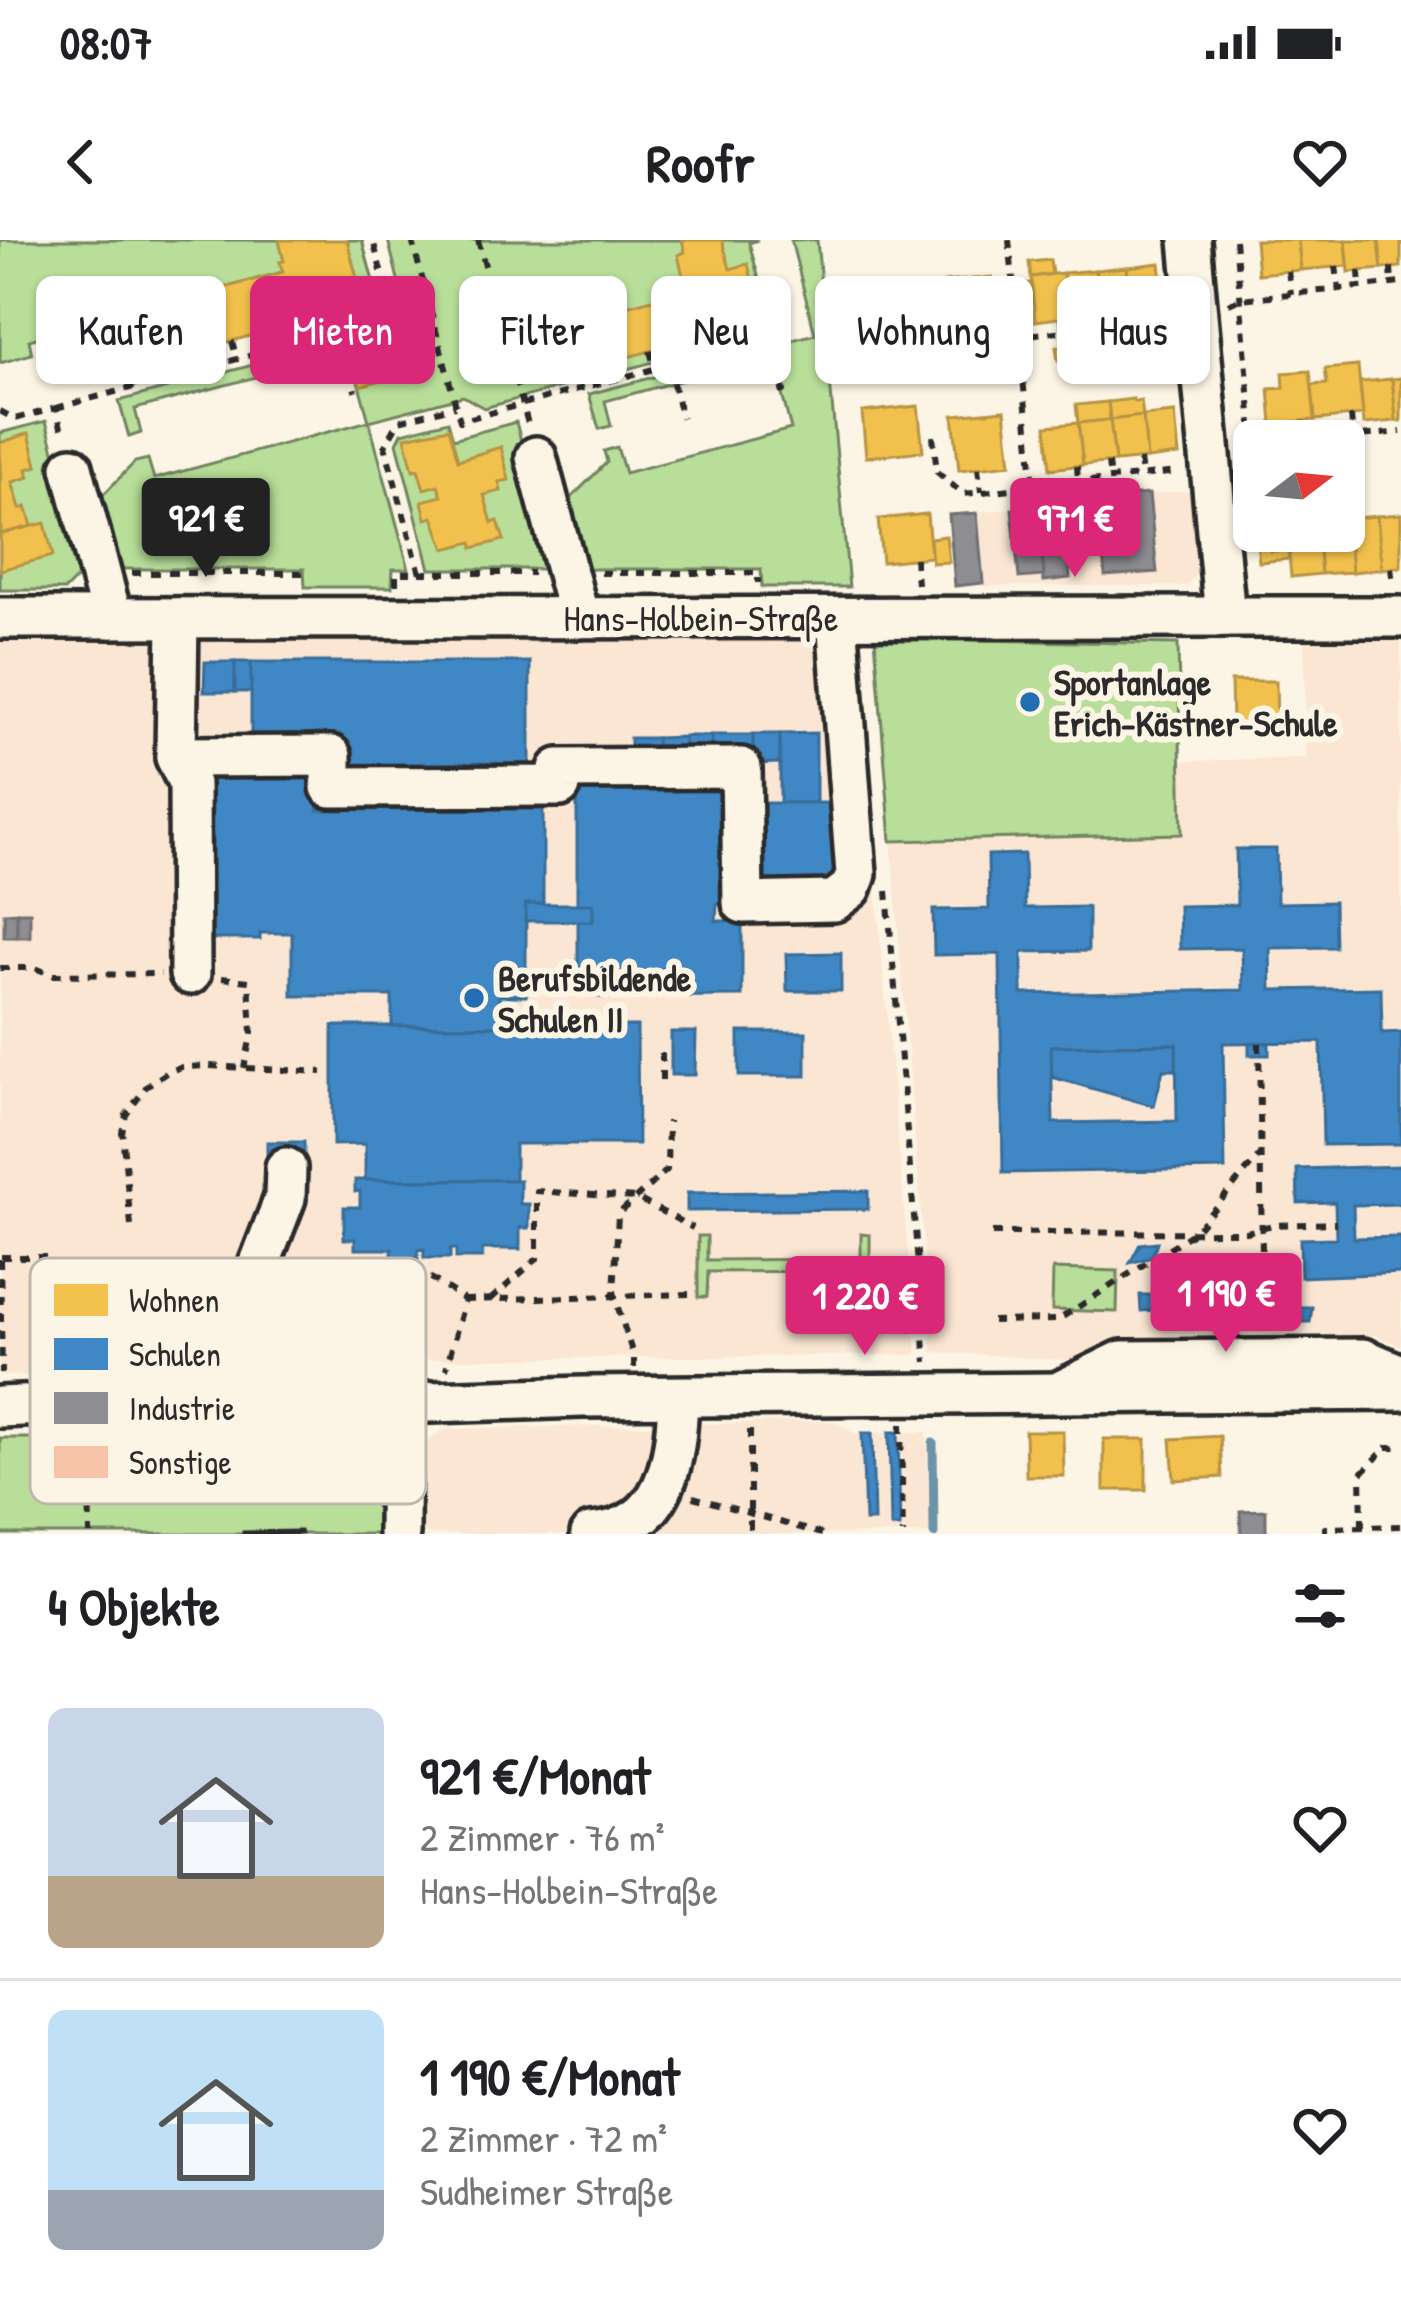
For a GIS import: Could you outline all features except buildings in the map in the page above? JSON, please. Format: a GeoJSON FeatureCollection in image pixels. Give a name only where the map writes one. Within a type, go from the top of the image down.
{"type":"FeatureCollection","features":[{"type":"Feature","properties":{"kind":"street"},"geometry":{"type":"LineString","coordinates":[[1190,240],[1193,276]]}},
{"type":"Feature","properties":{"kind":"street"},"geometry":{"type":"LineString","coordinates":[[1203,384],[1225,617]]}},
{"type":"Feature","properties":{"kind":"street"},"geometry":{"type":"LineString","coordinates":[[536,457],[579,618]]}},
{"type":"Feature","properties":{"kind":"street"},"geometry":{"type":"LineString","coordinates":[[72,467],[112,618]]}},
{"type":"Feature","properties":{"kind":"street"},"geometry":{"type":"LineString","coordinates":[[176,758],[331,757],[332,787],[560,786],[559,769],[741,768],[743,903],[834,901],[851,888],[856,874],[837,617]]}},
{"type":"Feature","properties":{"kind":"street","name":"Hans-Holbein-Straße"},"geometry":{"type":"LineString","coordinates":[[0,618],[1401,617]]}},
{"type":"Feature","properties":{"kind":"street"},"geometry":{"type":"LineString","coordinates":[[178,618],[176,758],[189,784],[190,974]]}},
{"type":"Feature","properties":{"kind":"street"},"geometry":{"type":"LineString","coordinates":[[262,1258],[285,1198],[286,1168]]}},
{"type":"Feature","properties":{"kind":"street"},"geometry":{"type":"LineString","coordinates":[[426,1402],[1053,1395],[1263,1376],[1363,1359],[1401,1375]]}},
{"type":"Feature","properties":{"kind":"street"},"geometry":{"type":"LineString","coordinates":[[426,1377],[529,1376],[583,1397]]}},
{"type":"Feature","properties":{"kind":"street"},"geometry":{"type":"LineString","coordinates":[[1263,1376],[1401,1390]]}},
{"type":"Feature","properties":{"kind":"street"},"geometry":{"type":"LineString","coordinates":[[591,1534],[628,1524],[646,1512],[663,1487],[674,1460],[678,1396]]}},
{"type":"Feature","properties":{"kind":"path"},"geometry":{"type":"LineString","coordinates":[[373,240],[383,276]]}},
{"type":"Feature","properties":{"kind":"path"},"geometry":{"type":"LineString","coordinates":[[412,240],[460,421],[651,370]]}},
{"type":"Feature","properties":{"kind":"path"},"geometry":{"type":"LineString","coordinates":[[478,240],[522,404]]}},
{"type":"Feature","properties":{"kind":"path"},"geometry":{"type":"LineString","coordinates":[[1009,240],[1013,276]]}},
{"type":"Feature","properties":{"kind":"path"},"geometry":{"type":"LineString","coordinates":[[1235,240],[1252,420]]}},
{"type":"Feature","properties":{"kind":"path"},"geometry":{"type":"LineString","coordinates":[[1336,266],[1339,289]]}},
{"type":"Feature","properties":{"kind":"path"},"geometry":{"type":"LineString","coordinates":[[1210,311],[1240,298],[1396,284],[1390,268]]}},
{"type":"Feature","properties":{"kind":"path"},"geometry":{"type":"LineString","coordinates":[[1288,271],[1291,294]]}},
{"type":"Feature","properties":{"kind":"path"},"geometry":{"type":"LineString","coordinates":[[1359,271],[1360,287]]}},
{"type":"Feature","properties":{"kind":"path"},"geometry":{"type":"LineString","coordinates":[[232,341],[237,359]]}},
{"type":"Feature","properties":{"kind":"path"},"geometry":{"type":"LineString","coordinates":[[0,411],[15,419],[250,356]]}},
{"type":"Feature","properties":{"kind":"path"},"geometry":{"type":"LineString","coordinates":[[353,384],[355,391]]}},
{"type":"Feature","properties":{"kind":"path"},"geometry":{"type":"LineString","coordinates":[[581,384],[582,388]]}},
{"type":"Feature","properties":{"kind":"path"},"geometry":{"type":"LineString","coordinates":[[673,384],[682,418]]}},
{"type":"Feature","properties":{"kind":"path"},"geometry":{"type":"LineString","coordinates":[[774,393],[784,391],[782,384]]}},
{"type":"Feature","properties":{"kind":"path"},"geometry":{"type":"LineString","coordinates":[[1024,384],[1034,487]]}},
{"type":"Feature","properties":{"kind":"path"},"geometry":{"type":"LineString","coordinates":[[420,574],[385,446],[399,422],[456,406]]}},
{"type":"Feature","properties":{"kind":"path"},"geometry":{"type":"LineString","coordinates":[[56,408],[72,467]]}},
{"type":"Feature","properties":{"kind":"path"},"geometry":{"type":"LineString","coordinates":[[1351,416],[1351,420]]}},
{"type":"Feature","properties":{"kind":"path"},"geometry":{"type":"LineString","coordinates":[[1373,423],[1375,435]]}},
{"type":"Feature","properties":{"kind":"path"},"geometry":{"type":"LineString","coordinates":[[1365,436],[1401,432]]}},
{"type":"Feature","properties":{"kind":"path"},"geometry":{"type":"LineString","coordinates":[[933,436],[937,472],[963,494],[1211,469]]}},
{"type":"Feature","properties":{"kind":"path"},"geometry":{"type":"LineString","coordinates":[[1140,460],[1142,476]]}},
{"type":"Feature","properties":{"kind":"path"},"geometry":{"type":"LineString","coordinates":[[1108,463],[1110,479]]}},
{"type":"Feature","properties":{"kind":"path"},"geometry":{"type":"LineString","coordinates":[[1077,466],[1078,482]]}},
{"type":"Feature","properties":{"kind":"path"},"geometry":{"type":"LineString","coordinates":[[979,468],[981,492]]}},
{"type":"Feature","properties":{"kind":"path"},"geometry":{"type":"LineString","coordinates":[[100,573],[300,573],[300,618]]}},
{"type":"Feature","properties":{"kind":"path"},"geometry":{"type":"LineString","coordinates":[[886,888],[925,1356],[916,1395],[903,1534]]}},
{"type":"Feature","properties":{"kind":"path"},"geometry":{"type":"LineString","coordinates":[[0,968],[35,968],[53,975],[190,974],[249,981],[252,1033],[244,1068]]}},
{"type":"Feature","properties":{"kind":"path"},"geometry":{"type":"LineString","coordinates":[[1259,1043],[1263,1376]]}},
{"type":"Feature","properties":{"kind":"path"},"geometry":{"type":"LineString","coordinates":[[662,1053],[662,1083]]}},
{"type":"Feature","properties":{"kind":"path"},"geometry":{"type":"LineString","coordinates":[[130,1226],[122,1132],[132,1102],[146,1087],[182,1067],[322,1072]]}},
{"type":"Feature","properties":{"kind":"path"},"geometry":{"type":"LineString","coordinates":[[634,1397],[634,1358],[614,1295],[618,1214],[667,1170],[668,1120]]}},
{"type":"Feature","properties":{"kind":"path"},"geometry":{"type":"LineString","coordinates":[[992,1321],[1058,1321],[1194,1232],[1260,1155]]}},
{"type":"Feature","properties":{"kind":"path"},"geometry":{"type":"LineString","coordinates":[[491,1299],[537,1259],[537,1191],[636,1198],[693,1228]]}},
{"type":"Feature","properties":{"kind":"path"},"geometry":{"type":"LineString","coordinates":[[992,1233],[1247,1232],[1272,1225],[1336,1223]]}},
{"type":"Feature","properties":{"kind":"path"},"geometry":{"type":"LineString","coordinates":[[1,1407],[0,1258],[52,1257]]}},
{"type":"Feature","properties":{"kind":"path"},"geometry":{"type":"LineString","coordinates":[[426,1278],[465,1300],[689,1294]]}},
{"type":"Feature","properties":{"kind":"path"},"geometry":{"type":"LineString","coordinates":[[444,1377],[465,1300]]}},
{"type":"Feature","properties":{"kind":"path"},"geometry":{"type":"LineString","coordinates":[[750,1396],[751,1534]]}},
{"type":"Feature","properties":{"kind":"path"},"geometry":{"type":"LineString","coordinates":[[1362,1527],[1361,1474],[1387,1447],[1401,1447]]}},
{"type":"Feature","properties":{"kind":"path"},"geometry":{"type":"LineString","coordinates":[[663,1487],[822,1534]]}},
{"type":"Feature","properties":{"kind":"path"},"geometry":{"type":"LineString","coordinates":[[90,1504],[90,1534]]}},
{"type":"Feature","properties":{"kind":"path"},"geometry":{"type":"LineString","coordinates":[[1325,1534],[1325,1528],[1401,1526]]}},
{"type":"Feature","properties":{"kind":"shaded area"},"geometry":{"type":"Polygon","coordinates":[[[1193,490],[1200,568],[1187,586],[955,586],[949,515],[1193,490]]]}},
{"type":"Feature","properties":{"kind":"shaded area"},"geometry":{"type":"Polygon","coordinates":[[[875,638],[1178,644],[1182,761],[1306,758],[1304,639],[1401,642],[1401,1346],[1375,1335],[1131,1336],[1068,1360],[932,1352],[875,638]]]}},
{"type":"Feature","properties":{"kind":"shaded area","name":"Berufsbildende Schulen II"},"geometry":{"type":"Polygon","coordinates":[[[854,640],[917,1355],[426,1359],[426,1258],[30,1258],[30,1375],[0,1376],[0,641],[854,640]]]}},
{"type":"Feature","properties":{"kind":"shaded area"},"geometry":{"type":"Polygon","coordinates":[[[833,1421],[854,1433],[927,1432],[929,1534],[413,1534],[413,1504],[426,1504],[426,1442],[444,1429],[833,1421]]]}},
{"type":"Feature","properties":{"kind":"green space"},"geometry":{"type":"Polygon","coordinates":[[[0,240],[279,240],[283,272],[250,276],[250,281],[226,287],[226,276],[36,276],[36,338],[29,340],[32,354],[0,363],[0,240]]]}},
{"type":"Feature","properties":{"kind":"green space"},"geometry":{"type":"Polygon","coordinates":[[[347,240],[362,240],[372,276],[356,276],[347,240]]]}},
{"type":"Feature","properties":{"kind":"green space"},"geometry":{"type":"Polygon","coordinates":[[[388,240],[758,240],[749,243],[758,276],[651,276],[651,363],[627,369],[627,276],[459,276],[459,384],[572,384],[484,408],[463,396],[369,421],[359,384],[435,384],[435,276],[397,276],[388,240]]]}},
{"type":"Feature","properties":{"kind":"green space"},"geometry":{"type":"Polygon","coordinates":[[[791,240],[817,240],[820,276],[815,276],[815,334],[791,240]]]}},
{"type":"Feature","properties":{"kind":"green space"},"geometry":{"type":"Polygon","coordinates":[[[815,334],[815,384],[830,384],[849,587],[762,587],[761,569],[580,569],[563,506],[607,462],[604,451],[617,447],[625,473],[791,429],[779,384],[791,384],[791,340],[815,334]]]}},
{"type":"Feature","properties":{"kind":"green space"},"geometry":{"type":"Polygon","coordinates":[[[250,366],[250,379],[135,409],[141,433],[129,437],[119,401],[182,384],[226,384],[226,372],[250,366]]]}},
{"type":"Feature","properties":{"kind":"green space"},"geometry":{"type":"Polygon","coordinates":[[[651,378],[651,384],[668,384],[605,401],[611,426],[599,429],[589,394],[651,378]]]}},
{"type":"Feature","properties":{"kind":"green space"},"geometry":{"type":"Polygon","coordinates":[[[46,421],[86,569],[65,590],[0,590],[0,530],[2,534],[31,526],[12,482],[29,477],[27,469],[37,466],[28,434],[0,443],[0,433],[46,421]]]}},
{"type":"Feature","properties":{"kind":"green space"},"geometry":{"type":"Polygon","coordinates":[[[369,421],[409,569],[393,569],[392,587],[305,587],[304,569],[112,569],[95,503],[135,462],[148,459],[154,479],[369,421]]]}},
{"type":"Feature","properties":{"kind":"green space"},"geometry":{"type":"Polygon","coordinates":[[[448,421],[453,439],[516,422],[555,569],[430,569],[397,443],[402,433],[448,421]]]}},
{"type":"Feature","properties":{"kind":"green space","name":"Sportanlage Erich-Kästner-Schule"},"geometry":{"type":"Polygon","coordinates":[[[875,638],[1178,644],[1182,834],[891,841],[875,638]]]}},
{"type":"Feature","properties":{"kind":"green space"},"geometry":{"type":"Polygon","coordinates":[[[861,1234],[870,1235],[870,1296],[862,1296],[862,1272],[850,1271],[708,1272],[707,1297],[698,1297],[698,1236],[707,1236],[707,1260],[861,1259],[861,1234]]]}},
{"type":"Feature","properties":{"kind":"green space"},"geometry":{"type":"Polygon","coordinates":[[[1053,1269],[1118,1271],[1117,1312],[1052,1310],[1053,1269]]]}},
{"type":"Feature","properties":{"kind":"green space"},"geometry":{"type":"Polygon","coordinates":[[[1184,1274],[1227,1275],[1227,1308],[1184,1308],[1184,1274]]]}},
{"type":"Feature","properties":{"kind":"green space"},"geometry":{"type":"Polygon","coordinates":[[[0,1438],[30,1438],[30,1504],[381,1504],[381,1534],[0,1534],[0,1438]]]}},
{"type":"Feature","properties":{"kind":"waterway"},"geometry":{"type":"LineString","coordinates":[[933,1443],[934,1534]]}},
{"type":"Feature","properties":{"kind":"place","name":"Sportanlage Erich-Kästner-Schule"},"geometry":{"type":"Point","coordinates":[1030,702]}},
{"type":"Feature","properties":{"kind":"place","name":"Berufsbildende Schulen II"},"geometry":{"type":"Point","coordinates":[474,998]}}]}
